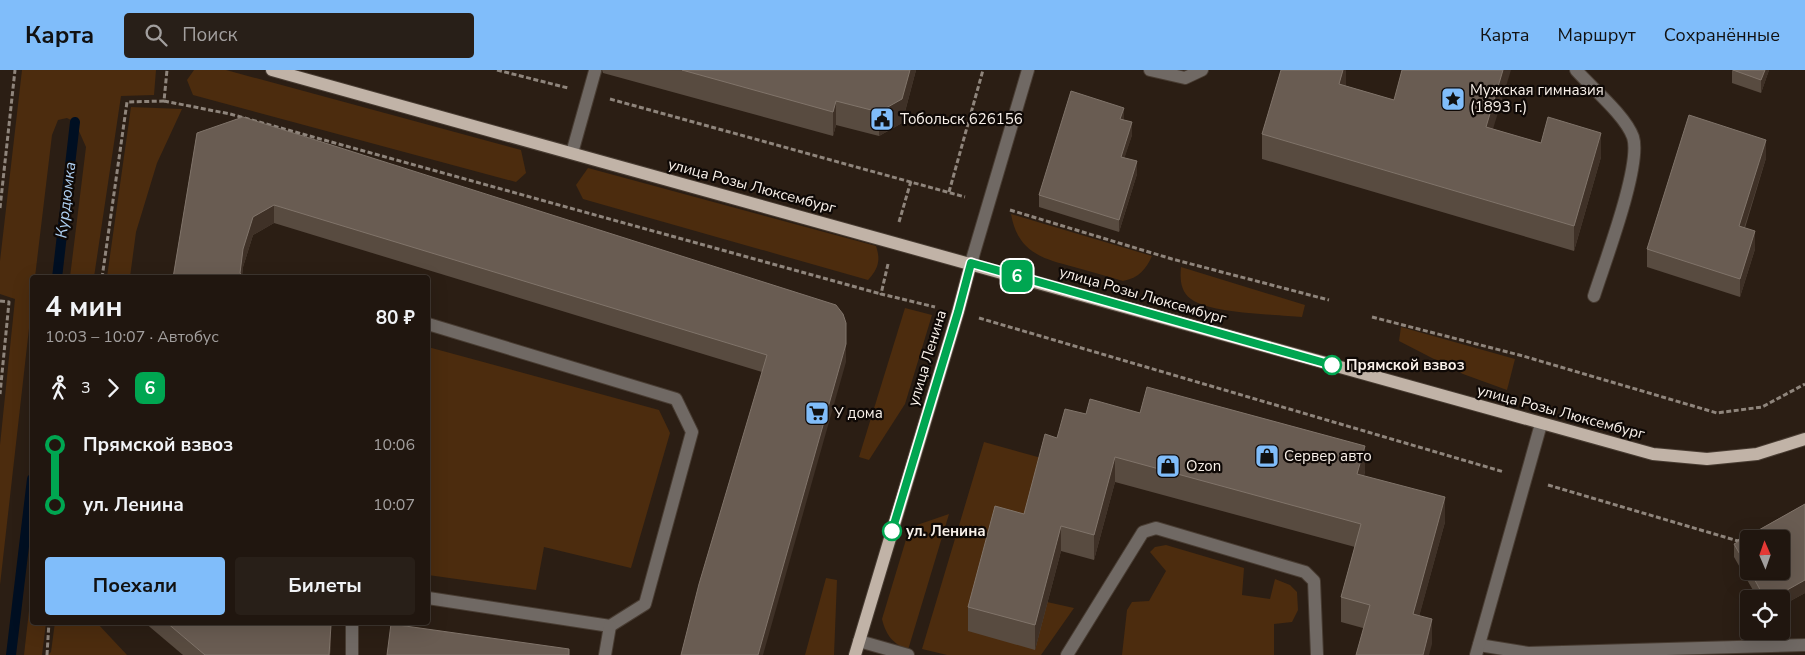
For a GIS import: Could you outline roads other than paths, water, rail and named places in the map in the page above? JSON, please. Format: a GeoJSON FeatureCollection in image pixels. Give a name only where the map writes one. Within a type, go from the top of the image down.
{"type":"FeatureCollection","features":[{"type":"Feature","properties":{"kind":"main road","name":"улица Розы Люксембург"},"geometry":{"type":"LineString","coordinates":[[272,70],[1654,454],[1707,459],[1757,454],[1805,439]]}},
{"type":"Feature","properties":{"kind":"main road","name":"улица Ленина"},"geometry":{"type":"LineString","coordinates":[[855,655],[971,263]]}},
{"type":"Feature","properties":{"kind":"street","name":"улица Ленина"},"geometry":{"type":"LineString","coordinates":[[971,263],[1028,70]]}},
{"type":"Feature","properties":{"kind":"street"},"geometry":{"type":"LineString","coordinates":[[1150,70],[1185,78],[1202,70]]}},
{"type":"Feature","properties":{"kind":"street"},"geometry":{"type":"LineString","coordinates":[[1576,70],[1625,123],[1632,136],[1635,151],[1630,178],[1594,296]]}},
{"type":"Feature","properties":{"kind":"street"},"geometry":{"type":"LineString","coordinates":[[572,153],[595,71]]}},
{"type":"Feature","properties":{"kind":"street"},"geometry":{"type":"LineString","coordinates":[[430,325],[676,400],[692,432],[645,604],[610,626],[430,598]]}},
{"type":"Feature","properties":{"kind":"street"},"geometry":{"type":"LineString","coordinates":[[1541,424],[1478,650],[1528,653],[1805,645]]}},
{"type":"Feature","properties":{"kind":"street"},"geometry":{"type":"LineString","coordinates":[[1067,655],[1144,532],[1156,528],[1305,572],[1314,581],[1317,655]]}},
{"type":"Feature","properties":{"kind":"street"},"geometry":{"type":"LineString","coordinates":[[352,625],[352,655]]}},
{"type":"Feature","properties":{"kind":"street"},"geometry":{"type":"LineString","coordinates":[[605,655],[610,626]]}},
{"type":"Feature","properties":{"kind":"street"},"geometry":{"type":"LineString","coordinates":[[859,641],[908,655]]}},
{"type":"Feature","properties":{"kind":"waterway","name":"Курдюмка"},"geometry":{"type":"LineString","coordinates":[[57,275],[75,122]]}},
{"type":"Feature","properties":{"kind":"waterway","name":"Курдюмка"},"geometry":{"type":"LineString","coordinates":[[11,655],[30,496]]}},
{"type":"Feature","properties":{"kind":"place","name":"Мужская гимназия (1893 г.)"},"geometry":{"type":"Point","coordinates":[1453,99]}},
{"type":"Feature","properties":{"kind":"place","name":"Тобольск 626156"},"geometry":{"type":"Point","coordinates":[882,119]}},
{"type":"Feature","properties":{"kind":"place","name":"Прямской взвоз"},"geometry":{"type":"Point","coordinates":[1332,365]}},
{"type":"Feature","properties":{"kind":"place","name":"У дома"},"geometry":{"type":"Point","coordinates":[817,413]}},
{"type":"Feature","properties":{"kind":"place","name":"Сервер авто"},"geometry":{"type":"Point","coordinates":[1267,456]}},
{"type":"Feature","properties":{"kind":"place","name":"Ozon"},"geometry":{"type":"Point","coordinates":[1168,466]}},
{"type":"Feature","properties":{"kind":"place","name":"ул. Ленина"},"geometry":{"type":"Point","coordinates":[892,531]}}]}
